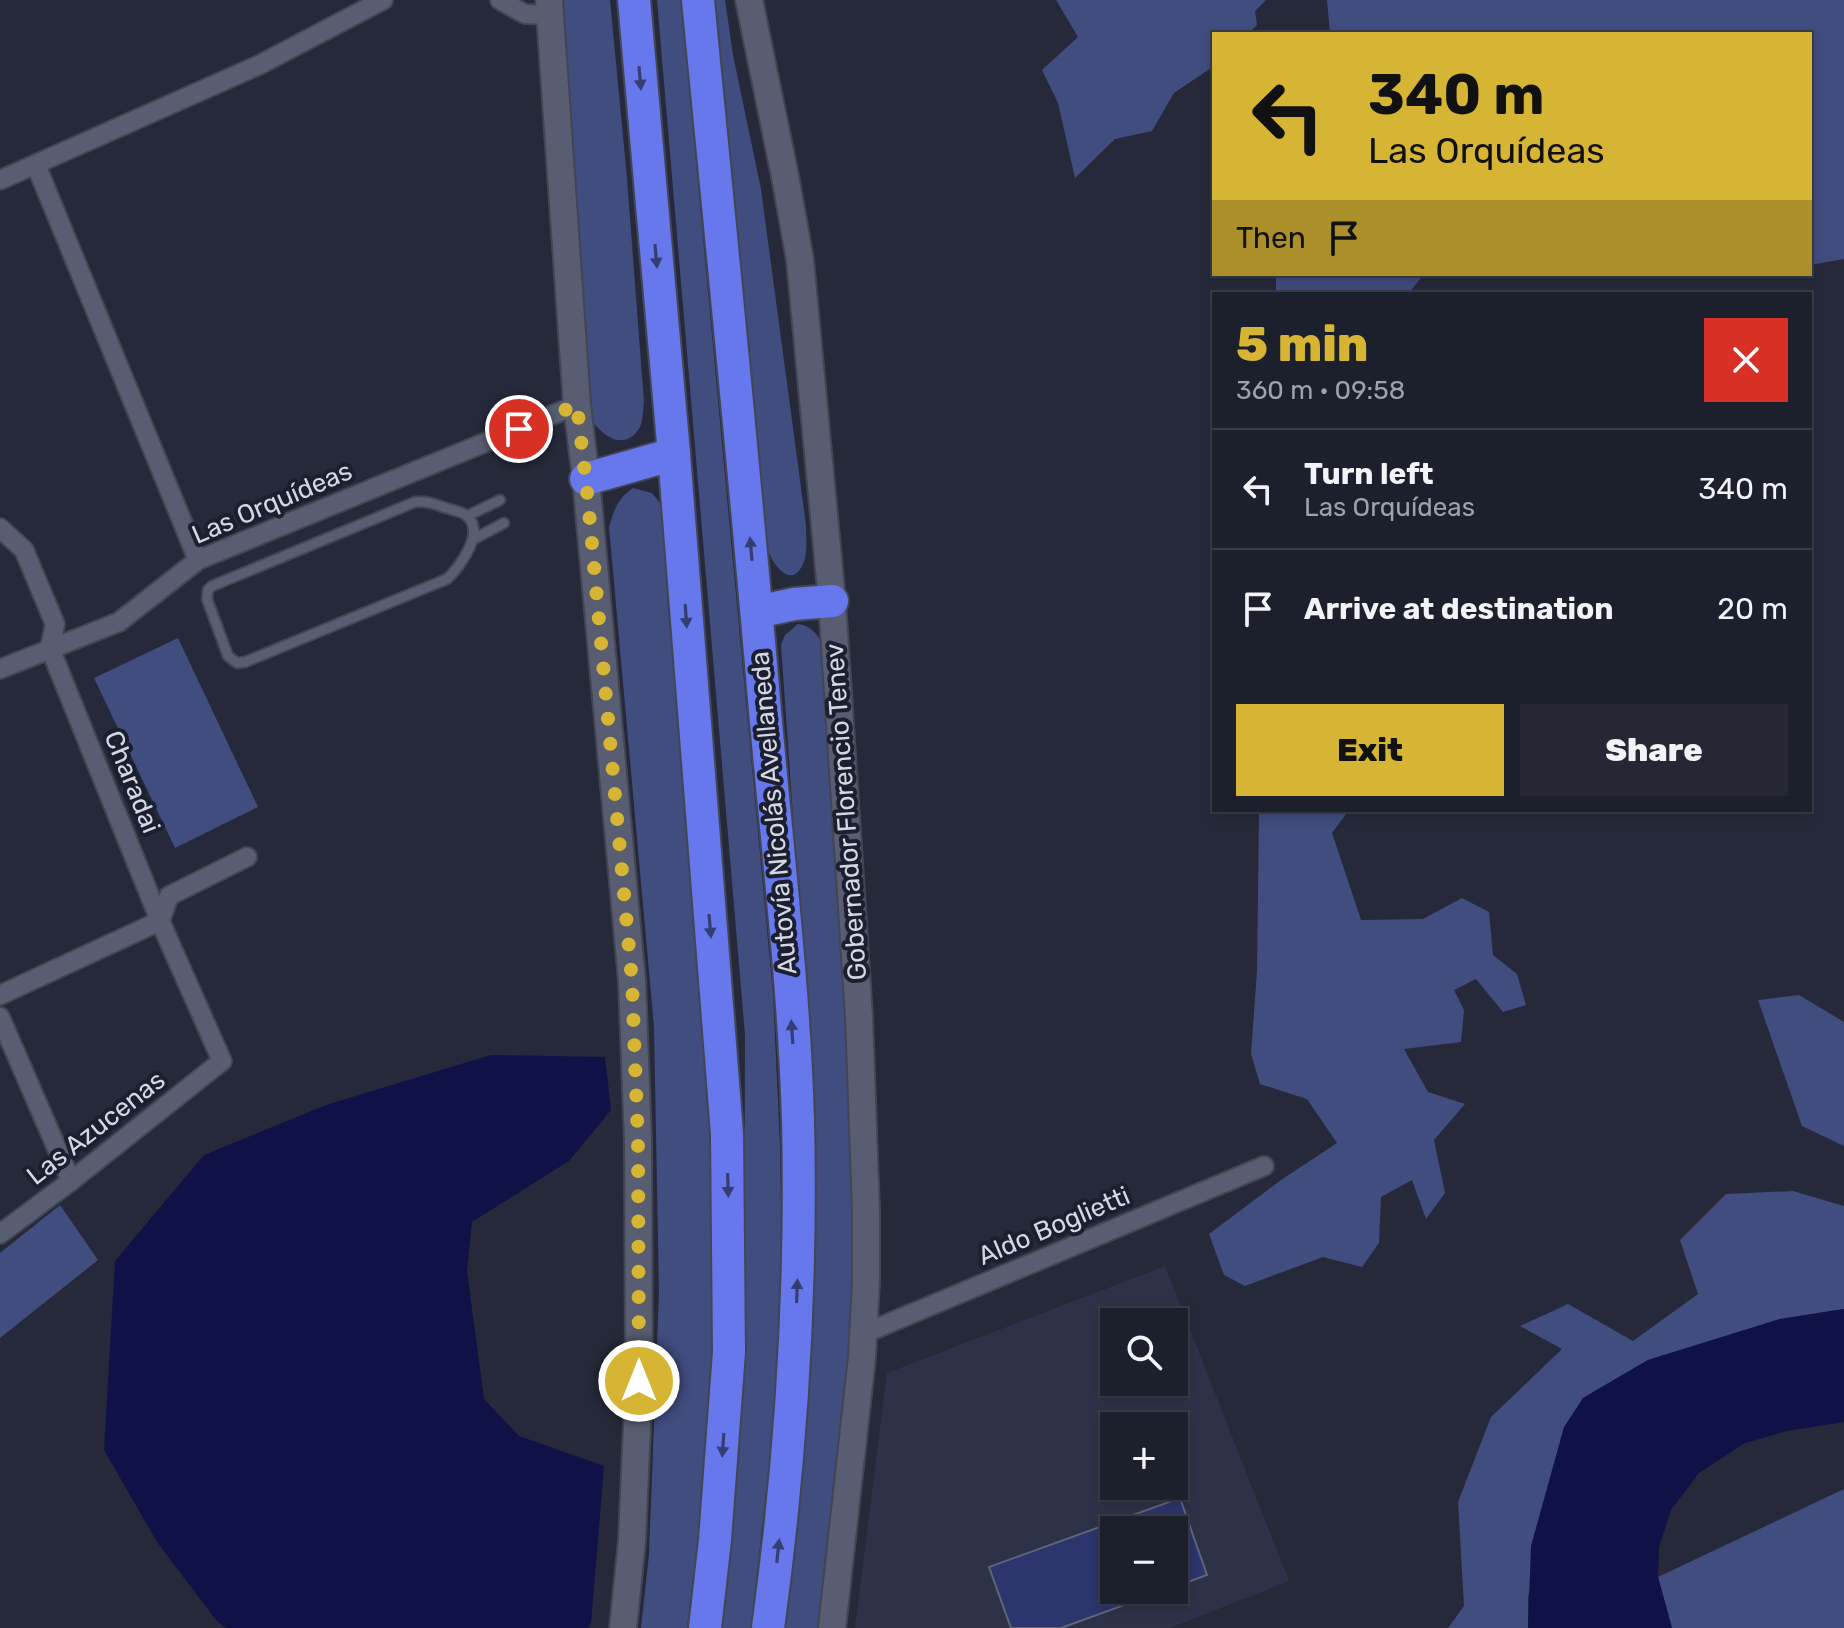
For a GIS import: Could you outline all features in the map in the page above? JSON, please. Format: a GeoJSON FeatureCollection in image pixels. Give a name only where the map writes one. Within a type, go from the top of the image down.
{"type":"FeatureCollection","features":[{"type":"Feature","properties":{"kind":"highway"},"geometry":{"type":"LineString","coordinates":[[634,0],[674,454],[727,1134],[729,1352],[705,1628]]}},
{"type":"Feature","properties":{"kind":"highway","name":"Autovía Nicolás Avellaneda"},"geometry":{"type":"LineString","coordinates":[[698,0],[757,612],[795,1072],[798,1165],[792,1398],[768,1628]]}},
{"type":"Feature","properties":{"kind":"highway"},"geometry":{"type":"LineString","coordinates":[[586,479],[674,454]]}},
{"type":"Feature","properties":{"kind":"highway"},"geometry":{"type":"LineString","coordinates":[[757,612],[794,604],[832,601]]}},
{"type":"Feature","properties":{"kind":"street"},"geometry":{"type":"LineString","coordinates":[[0,180],[259,65],[383,0]]}},
{"type":"Feature","properties":{"kind":"street"},"geometry":{"type":"LineString","coordinates":[[500,0],[525,14],[549,7],[577,405],[632,981],[638,1141],[639,1381],[632,1541],[623,1628]]}},
{"type":"Feature","properties":{"kind":"street","name":"Gobernador Florencio Tenev"},"geometry":{"type":"LineString","coordinates":[[749,0],[800,260],[832,601],[860,1031],[866,1211],[863,1334],[832,1628]]}},
{"type":"Feature","properties":{"kind":"street"},"geometry":{"type":"LineString","coordinates":[[36,165],[198,560]]}},
{"type":"Feature","properties":{"kind":"street","name":"Las Orquídeas"},"geometry":{"type":"LineString","coordinates":[[0,669],[119,622],[198,560],[577,405]]}},
{"type":"Feature","properties":{"kind":"street","name":"Charadai"},"geometry":{"type":"LineString","coordinates":[[0,528],[24,550],[55,624],[50,648],[160,921],[222,1061]]}},
{"type":"Feature","properties":{"kind":"street"},"geometry":{"type":"LineString","coordinates":[[0,995],[160,921],[169,896],[247,857]]}},
{"type":"Feature","properties":{"kind":"street"},"geometry":{"type":"LineString","coordinates":[[0,1017],[71,1181]]}},
{"type":"Feature","properties":{"kind":"street","name":"Las Azucenas"},"geometry":{"type":"LineString","coordinates":[[0,1234],[222,1061]]}},
{"type":"Feature","properties":{"kind":"street","name":"Aldo Boglietti"},"geometry":{"type":"LineString","coordinates":[[863,1334],[1264,1166]]}},
{"type":"Feature","properties":{"kind":"lane"},"geometry":{"type":"LineString","coordinates":[[467,516],[500,500]]}},
{"type":"Feature","properties":{"kind":"lane"},"geometry":{"type":"LineString","coordinates":[[415,502],[428,502],[467,516],[474,529],[474,539],[454,573],[441,582],[245,662],[237,663],[228,656],[207,599],[208,590],[215,584],[415,502]]}},
{"type":"Feature","properties":{"kind":"lane"},"geometry":{"type":"LineString","coordinates":[[474,539],[504,523]]}},
{"type":"Feature","properties":{"kind":"shaded area"},"geometry":{"type":"Polygon","coordinates":[[[557,0],[610,0],[644,402],[640,427],[626,439],[619,440],[604,434],[588,413],[557,0]]]}},
{"type":"Feature","properties":{"kind":"shaded area"},"geometry":{"type":"Polygon","coordinates":[[[657,0],[681,0],[773,994],[782,1270],[778,1382],[751,1628],[720,1628],[744,1366],[745,1035],[657,0]]]}},
{"type":"Feature","properties":{"kind":"shaded area"},"geometry":{"type":"Polygon","coordinates":[[[713,0],[725,0],[733,55],[761,189],[806,525],[805,560],[798,572],[792,575],[776,565],[766,544],[713,0]]]}},
{"type":"Feature","properties":{"kind":"shaded area"},"geometry":{"type":"Polygon","coordinates":[[[1056,0],[1266,0],[1255,11],[1257,25],[1250,32],[1212,32],[1212,67],[1174,93],[1152,131],[1115,139],[1075,178],[1058,103],[1042,70],[1078,37],[1056,0]]]}},
{"type":"Feature","properties":{"kind":"shaded area"},"geometry":{"type":"Polygon","coordinates":[[[1327,0],[1844,0],[1844,259],[1812,265],[1812,32],[1330,32],[1327,0]]]}},
{"type":"Feature","properties":{"kind":"shaded area"},"geometry":{"type":"Polygon","coordinates":[[[1276,276],[1422,276],[1410,292],[1276,292],[1276,276]]]}},
{"type":"Feature","properties":{"kind":"shaded area"},"geometry":{"type":"Polygon","coordinates":[[[633,488],[652,493],[660,503],[664,519],[668,610],[705,972],[719,1286],[707,1469],[687,1628],[641,1628],[649,1554],[659,1293],[654,1027],[609,527],[617,505],[633,488]]]}},
{"type":"Feature","properties":{"kind":"shaded area"},"geometry":{"type":"Polygon","coordinates":[[[798,624],[814,632],[823,648],[852,1120],[852,1322],[842,1453],[822,1628],[783,1628],[808,1389],[816,1237],[816,1145],[781,645],[785,635],[798,624]]]}},
{"type":"Feature","properties":{"kind":"shaded area"},"geometry":{"type":"Polygon","coordinates":[[[178,638],[258,807],[175,848],[94,678],[178,638]]]}},
{"type":"Feature","properties":{"kind":"shaded area"},"geometry":{"type":"Polygon","coordinates":[[[1259,812],[1348,812],[1332,833],[1361,920],[1423,919],[1462,898],[1489,912],[1493,955],[1517,974],[1526,1005],[1503,1012],[1476,979],[1454,990],[1464,1010],[1461,1042],[1404,1049],[1428,1092],[1465,1104],[1434,1140],[1445,1193],[1426,1219],[1412,1180],[1381,1197],[1379,1243],[1362,1267],[1323,1257],[1245,1286],[1224,1275],[1209,1234],[1337,1143],[1307,1099],[1260,1084],[1251,1054],[1257,971],[1259,812]]]}},
{"type":"Feature","properties":{"kind":"shaded area"},"geometry":{"type":"Polygon","coordinates":[[[1799,995],[1844,1022],[1844,1146],[1802,1126],[1758,1000],[1799,995]]]}},
{"type":"Feature","properties":{"kind":"shaded area"},"geometry":{"type":"Polygon","coordinates":[[[491,1055],[605,1057],[611,1110],[569,1161],[472,1222],[467,1271],[484,1399],[519,1436],[604,1466],[591,1623],[588,1628],[226,1628],[216,1620],[157,1542],[104,1450],[115,1261],[204,1155],[326,1105],[491,1055]]]}},
{"type":"Feature","properties":{"kind":"shaded area"},"geometry":{"type":"Polygon","coordinates":[[[1793,1191],[1844,1206],[1844,1309],[1780,1319],[1648,1360],[1583,1398],[1528,1597],[1528,1628],[1448,1628],[1464,1606],[1458,1502],[1491,1417],[1562,1349],[1520,1326],[1568,1304],[1633,1341],[1698,1294],[1680,1240],[1726,1194],[1793,1191]]]}},
{"type":"Feature","properties":{"kind":"shaded area"},"geometry":{"type":"Polygon","coordinates":[[[60,1205],[98,1260],[0,1338],[0,1253],[60,1205]]]}},
{"type":"Feature","properties":{"kind":"shaded area"},"geometry":{"type":"Polygon","coordinates":[[[1165,1266],[1182,1308],[1100,1308],[1100,1396],[1188,1396],[1188,1324],[1289,1581],[1170,1628],[855,1628],[887,1373],[1165,1266]]]}},
{"type":"Feature","properties":{"kind":"shaded area"},"geometry":{"type":"Polygon","coordinates":[[[1844,1309],[1844,1422],[1787,1431],[1745,1443],[1699,1473],[1671,1510],[1659,1547],[1658,1577],[1672,1628],[1528,1628],[1531,1546],[1564,1427],[1583,1398],[1648,1360],[1780,1319],[1844,1309]]]}},
{"type":"Feature","properties":{"kind":"shaded area"},"geometry":{"type":"Polygon","coordinates":[[[1844,1489],[1844,1628],[1672,1628],[1658,1577],[1844,1489]]]}},
{"type":"Feature","properties":{"kind":"building"},"geometry":{"type":"Polygon","coordinates":[[[1181,1500],[1186,1516],[1130,1516],[1181,1500]]]}},
{"type":"Feature","properties":{"kind":"building"},"geometry":{"type":"Polygon","coordinates":[[[1188,1521],[1207,1575],[1188,1582],[1188,1521]]]}},
{"type":"Feature","properties":{"kind":"building"},"geometry":{"type":"Polygon","coordinates":[[[1100,1527],[1100,1604],[1127,1604],[1061,1628],[1011,1628],[989,1567],[1100,1527]]]}},
{"type":"Feature","properties":{"kind":"route"},"geometry":{"type":"LineString","coordinates":[[519,429],[577,405],[632,981],[640,1219],[639,1381]]}}]}
